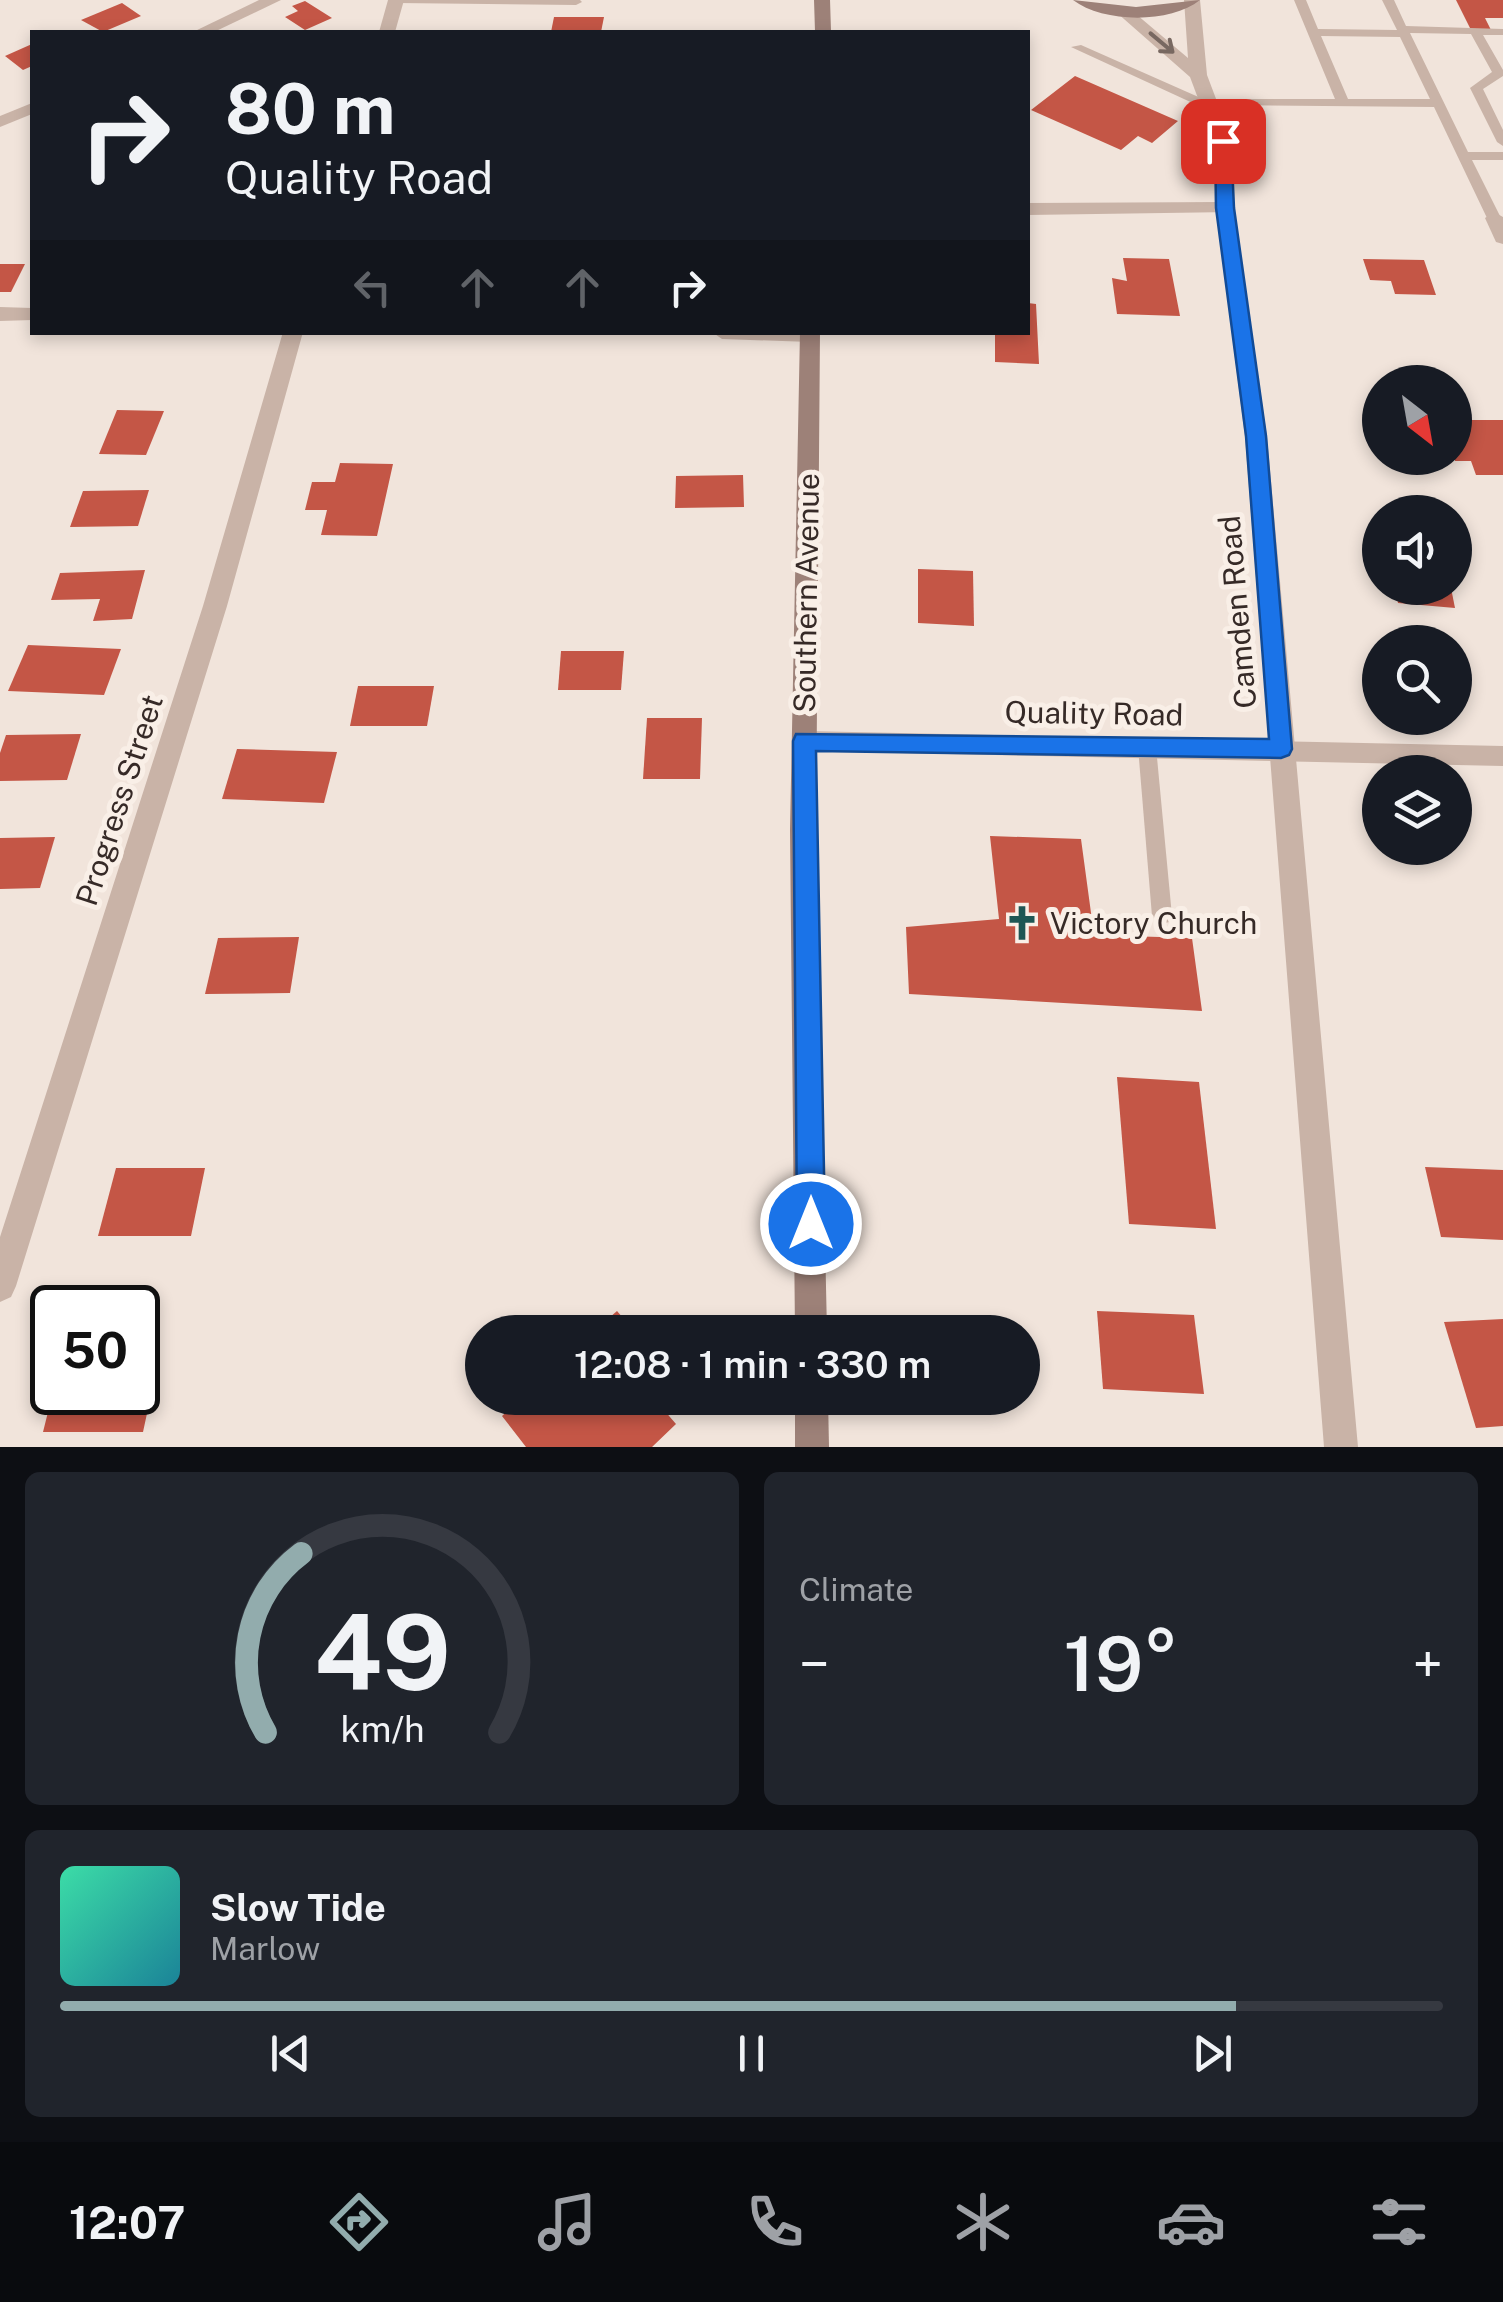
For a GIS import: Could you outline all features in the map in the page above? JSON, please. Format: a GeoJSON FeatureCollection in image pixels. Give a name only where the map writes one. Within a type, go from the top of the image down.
{"type":"FeatureCollection","features":[{"type":"Feature","properties":{"kind":"main road"},"geometry":{"type":"LineString","coordinates":[[822,0],[822,30]]}},
{"type":"Feature","properties":{"kind":"main road"},"geometry":{"type":"LineString","coordinates":[[1080,0],[1124,12],[1174,8],[1192,0]]}},
{"type":"Feature","properties":{"kind":"main road","name":"Southern Avenue"},"geometry":{"type":"LineString","coordinates":[[810,335],[804,741],[811,1315]]}},
{"type":"Feature","properties":{"kind":"main road"},"geometry":{"type":"LineString","coordinates":[[812,1415],[812,1447]]}},
{"type":"Feature","properties":{"kind":"street"},"geometry":{"type":"LineString","coordinates":[[206,30],[274,0]]}},
{"type":"Feature","properties":{"kind":"street"},"geometry":{"type":"LineString","coordinates":[[388,30],[397,0]]}},
{"type":"Feature","properties":{"kind":"street","name":"Camden Road"},"geometry":{"type":"LineString","coordinates":[[1192,0],[1198,75],[1223,141],[1225,208],[1256,436],[1341,1447]]}},
{"type":"Feature","properties":{"kind":"street","name":"Camden Road"},"geometry":{"type":"LineString","coordinates":[[1124,12],[1198,75]]}},
{"type":"Feature","properties":{"kind":"street"},"geometry":{"type":"LineString","coordinates":[[0,122],[30,109]]}},
{"type":"Feature","properties":{"kind":"street"},"geometry":{"type":"LineString","coordinates":[[1030,209],[1225,208]]}},
{"type":"Feature","properties":{"kind":"street"},"geometry":{"type":"LineString","coordinates":[[1494,218],[1503,238]]}},
{"type":"Feature","properties":{"kind":"street"},"geometry":{"type":"LineString","coordinates":[[0,314],[30,314]]}},
{"type":"Feature","properties":{"kind":"street","name":"Progress Street"},"geometry":{"type":"LineString","coordinates":[[0,1286],[215,606],[293,335]]}},
{"type":"Feature","properties":{"kind":"street","name":"Quality Road"},"geometry":{"type":"LineString","coordinates":[[804,741],[1503,756]]}},
{"type":"Feature","properties":{"kind":"lane"},"geometry":{"type":"LineString","coordinates":[[397,0],[576,2]]}},
{"type":"Feature","properties":{"kind":"lane"},"geometry":{"type":"LineString","coordinates":[[1300,0],[1343,103]]}},
{"type":"Feature","properties":{"kind":"lane"},"geometry":{"type":"LineString","coordinates":[[1388,0],[1494,218]]}},
{"type":"Feature","properties":{"kind":"lane"},"geometry":{"type":"LineString","coordinates":[[1475,31],[1499,74],[1476,88],[1503,142]]}},
{"type":"Feature","properties":{"kind":"lane"},"geometry":{"type":"LineString","coordinates":[[1313,32],[1503,32]]}},
{"type":"Feature","properties":{"kind":"lane"},"geometry":{"type":"LineString","coordinates":[[1077,47],[1209,104],[1438,104]]}},
{"type":"Feature","properties":{"kind":"lane"},"geometry":{"type":"LineString","coordinates":[[1464,156],[1503,156]]}},
{"type":"Feature","properties":{"kind":"lane"},"geometry":{"type":"LineString","coordinates":[[1147,747],[1162,916]]}},
{"type":"Feature","properties":{"kind":"building"},"geometry":{"type":"Polygon","coordinates":[[[1456,0],[1503,0],[1503,18],[1485,18],[1491,30],[1471,30],[1456,0]]]}},
{"type":"Feature","properties":{"kind":"building"},"geometry":{"type":"Polygon","coordinates":[[[305,1],[332,18],[305,30],[285,17],[298,11],[292,6],[305,1]]]}},
{"type":"Feature","properties":{"kind":"building"},"geometry":{"type":"Polygon","coordinates":[[[122,3],[141,16],[108,30],[81,20],[122,3]]]}},
{"type":"Feature","properties":{"kind":"building"},"geometry":{"type":"Polygon","coordinates":[[[554,17],[604,17],[601,30],[551,30],[554,17]]]}},
{"type":"Feature","properties":{"kind":"building"},"geometry":{"type":"Polygon","coordinates":[[[30,45],[30,67],[23,70],[5,56],[30,45]]]}},
{"type":"Feature","properties":{"kind":"building"},"geometry":{"type":"Polygon","coordinates":[[[1075,76],[1178,121],[1152,143],[1138,136],[1121,150],[1031,110],[1075,76]]]}},
{"type":"Feature","properties":{"kind":"building"},"geometry":{"type":"Polygon","coordinates":[[[1123,258],[1169,259],[1180,316],[1117,314],[1112,278],[1127,281],[1123,258]]]}},
{"type":"Feature","properties":{"kind":"building"},"geometry":{"type":"Polygon","coordinates":[[[1363,259],[1424,260],[1436,295],[1395,294],[1391,281],[1370,280],[1363,259]]]}},
{"type":"Feature","properties":{"kind":"building"},"geometry":{"type":"Polygon","coordinates":[[[0,264],[25,264],[11,292],[0,292],[0,264]]]}},
{"type":"Feature","properties":{"kind":"building"},"geometry":{"type":"Polygon","coordinates":[[[1030,303],[1036,304],[1039,364],[995,362],[995,335],[1030,335],[1030,303]]]}},
{"type":"Feature","properties":{"kind":"building"},"geometry":{"type":"Polygon","coordinates":[[[117,410],[164,411],[146,455],[99,454],[117,410]]]}},
{"type":"Feature","properties":{"kind":"building"},"geometry":{"type":"Polygon","coordinates":[[[1472,420],[1503,420],[1503,475],[1476,475],[1472,464],[1472,420]]]}},
{"type":"Feature","properties":{"kind":"building"},"geometry":{"type":"Polygon","coordinates":[[[340,463],[393,464],[377,536],[321,535],[327,510],[305,510],[312,482],[335,482],[340,463]]]}},
{"type":"Feature","properties":{"kind":"building"},"geometry":{"type":"Polygon","coordinates":[[[743,475],[744,507],[675,508],[676,476],[743,475]]]}},
{"type":"Feature","properties":{"kind":"building"},"geometry":{"type":"Polygon","coordinates":[[[149,490],[138,526],[70,527],[83,491],[149,490]]]}},
{"type":"Feature","properties":{"kind":"building"},"geometry":{"type":"Polygon","coordinates":[[[918,569],[973,571],[974,626],[918,623],[918,569]]]}},
{"type":"Feature","properties":{"kind":"building"},"geometry":{"type":"Polygon","coordinates":[[[145,570],[132,619],[93,621],[100,599],[51,600],[60,573],[145,570]]]}},
{"type":"Feature","properties":{"kind":"building"},"geometry":{"type":"Polygon","coordinates":[[[28,645],[121,649],[104,695],[8,691],[28,645]]]}},
{"type":"Feature","properties":{"kind":"building"},"geometry":{"type":"Polygon","coordinates":[[[561,651],[624,651],[621,690],[558,690],[561,651]]]}},
{"type":"Feature","properties":{"kind":"building"},"geometry":{"type":"Polygon","coordinates":[[[358,686],[434,686],[427,726],[350,726],[358,686]]]}},
{"type":"Feature","properties":{"kind":"building"},"geometry":{"type":"Polygon","coordinates":[[[647,718],[702,718],[700,779],[643,779],[647,718]]]}},
{"type":"Feature","properties":{"kind":"building"},"geometry":{"type":"Polygon","coordinates":[[[81,734],[67,780],[0,781],[0,753],[6,735],[81,734]]]}},
{"type":"Feature","properties":{"kind":"building"},"geometry":{"type":"Polygon","coordinates":[[[237,749],[337,752],[324,803],[222,799],[237,749]]]}},
{"type":"Feature","properties":{"kind":"building","name":"Victory Church"},"geometry":{"type":"Polygon","coordinates":[[[990,836],[1081,839],[1094,935],[1192,938],[1202,1011],[909,994],[906,927],[999,919],[990,836]]]}},
{"type":"Feature","properties":{"kind":"building"},"geometry":{"type":"Polygon","coordinates":[[[55,837],[40,888],[0,889],[0,838],[55,837]]]}},
{"type":"Feature","properties":{"kind":"building"},"geometry":{"type":"Polygon","coordinates":[[[299,937],[290,993],[205,994],[218,938],[299,937]]]}},
{"type":"Feature","properties":{"kind":"building"},"geometry":{"type":"Polygon","coordinates":[[[1117,1077],[1199,1082],[1216,1229],[1129,1224],[1117,1077]]]}},
{"type":"Feature","properties":{"kind":"building"},"geometry":{"type":"Polygon","coordinates":[[[1425,1167],[1503,1170],[1503,1240],[1441,1237],[1425,1167]]]}},
{"type":"Feature","properties":{"kind":"building"},"geometry":{"type":"Polygon","coordinates":[[[116,1168],[205,1168],[191,1236],[98,1236],[116,1168]]]}},
{"type":"Feature","properties":{"kind":"building"},"geometry":{"type":"Polygon","coordinates":[[[1097,1311],[1194,1315],[1204,1394],[1103,1389],[1097,1311]]]}},
{"type":"Feature","properties":{"kind":"building"},"geometry":{"type":"Polygon","coordinates":[[[1503,1319],[1503,1426],[1476,1428],[1444,1322],[1503,1319]]]}},
{"type":"Feature","properties":{"kind":"building"},"geometry":{"type":"Polygon","coordinates":[[[47,1415],[147,1415],[143,1432],[43,1432],[47,1415]]]}},
{"type":"Feature","properties":{"kind":"building"},"geometry":{"type":"Polygon","coordinates":[[[668,1415],[676,1424],[652,1447],[526,1447],[502,1416],[668,1415]]]}},
{"type":"Feature","properties":{"kind":"place","name":"Victory Church"},"geometry":{"type":"Point","coordinates":[1022,923]}},
{"type":"Feature","properties":{"kind":"route"},"geometry":{"type":"LineString","coordinates":[[811,1224],[804,741],[1281,749],[1256,436],[1225,208],[1223,141]]}}]}
